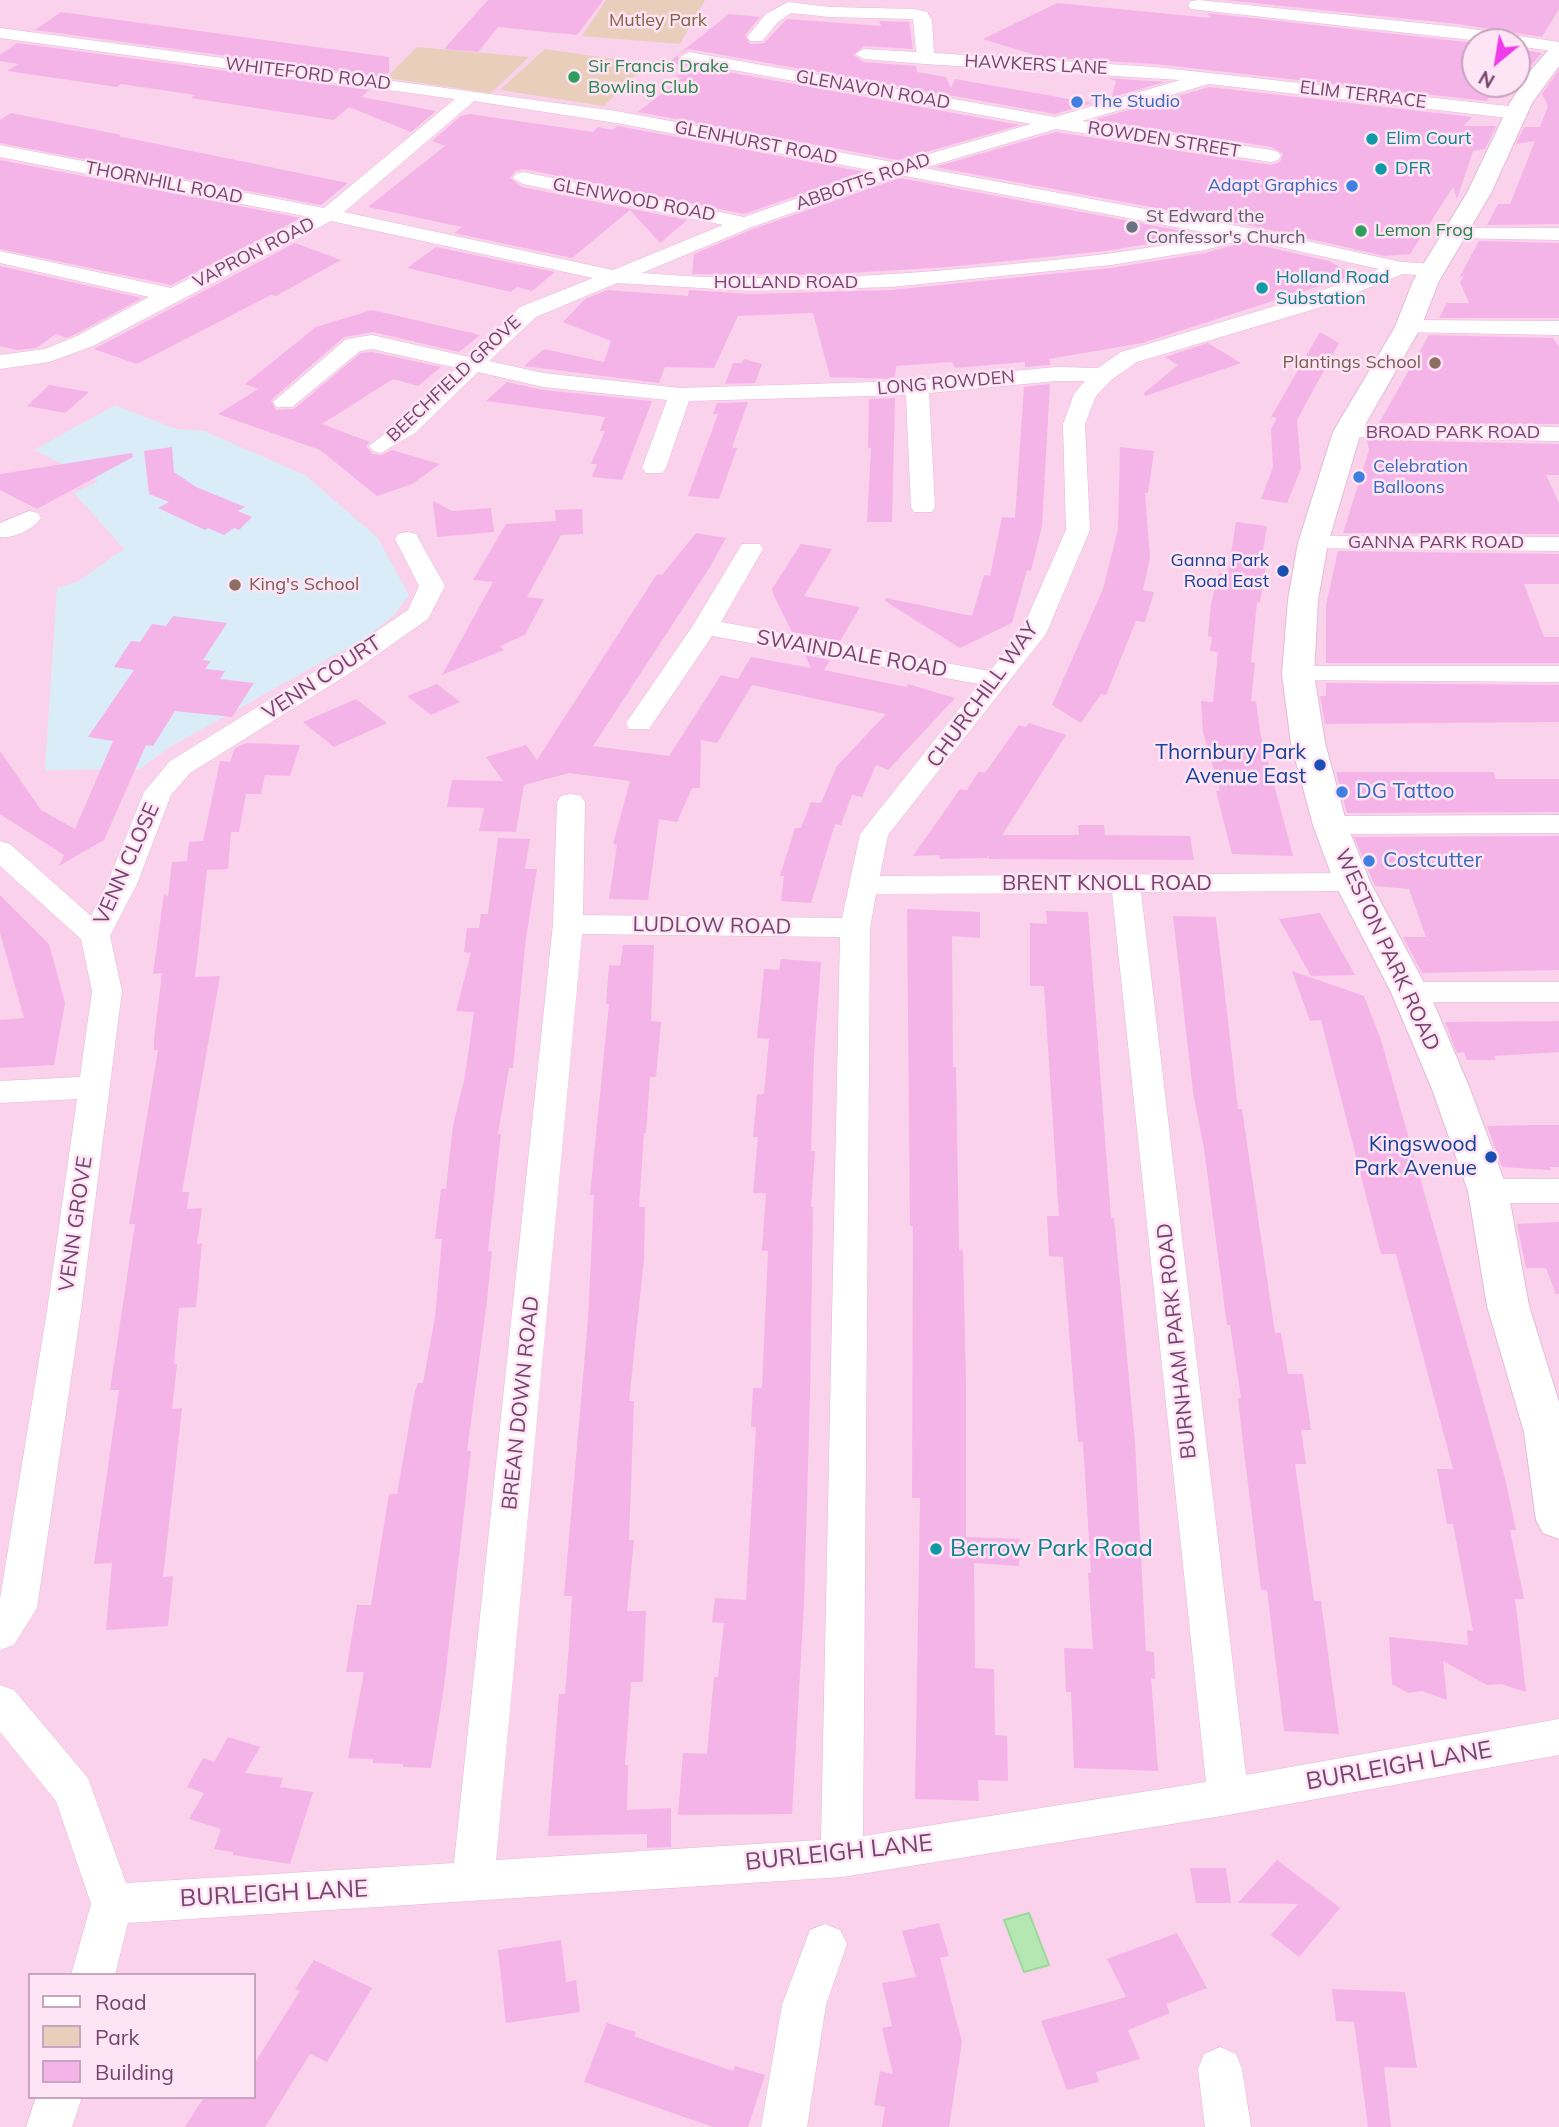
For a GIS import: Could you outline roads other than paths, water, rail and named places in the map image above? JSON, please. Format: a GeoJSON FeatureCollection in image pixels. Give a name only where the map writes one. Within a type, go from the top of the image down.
{"type":"FeatureCollection","features":[{"type":"Feature","properties":{"kind":"street"},"geometry":{"type":"LineString","coordinates":[[1197,5],[1458,32],[1559,49]]}},
{"type":"Feature","properties":{"kind":"street"},"geometry":{"type":"LineString","coordinates":[[756,37],[772,18],[788,7],[830,12],[914,14],[921,16],[923,21],[925,59]]}},
{"type":"Feature","properties":{"kind":"street","name":"WHITEFORD ROAD"},"geometry":{"type":"LineString","coordinates":[[0,33],[616,117]]}},
{"type":"Feature","properties":{"kind":"street","name":"WESTON PARK ROAD"},"geometry":{"type":"LineString","coordinates":[[1559,49],[1539,75],[1517,113],[1479,193],[1433,270],[1408,327],[1347,432],[1313,543],[1303,600],[1298,674],[1308,743],[1330,825],[1352,882],[1410,992],[1451,1088],[1488,1191],[1508,1306],[1553,1432],[1559,1520]]}},
{"type":"Feature","properties":{"kind":"street","name":"HAWKERS LANE"},"geometry":{"type":"LineString","coordinates":[[864,54],[1105,68],[1208,78]]}},
{"type":"Feature","properties":{"kind":"street","name":"GLENAVON ROAD"},"geometry":{"type":"LineString","coordinates":[[689,57],[1056,123]]}},
{"type":"Feature","properties":{"kind":"street","name":"ELIM TERRACE"},"geometry":{"type":"LineString","coordinates":[[1208,78],[1517,113]]}},
{"type":"Feature","properties":{"kind":"street","name":"ABBOTTS ROAD"},"geometry":{"type":"LineString","coordinates":[[528,312],[745,223],[896,170],[1208,78]]}},
{"type":"Feature","properties":{"kind":"street","name":"VAPRON ROAD"},"geometry":{"type":"LineString","coordinates":[[0,257],[171,294],[328,215],[470,95]]}},
{"type":"Feature","properties":{"kind":"street","name":"GLENHURST ROAD"},"geometry":{"type":"LineString","coordinates":[[616,117],[1248,234],[1401,268],[1433,270]]}},
{"type":"Feature","properties":{"kind":"street","name":"ROWDEN STREET"},"geometry":{"type":"LineString","coordinates":[[1056,123],[1271,156]]}},
{"type":"Feature","properties":{"kind":"street","name":"THORNHILL ROAD"},"geometry":{"type":"LineString","coordinates":[[0,151],[328,215]]}},
{"type":"Feature","properties":{"kind":"street","name":"GLENWOOD ROAD"},"geometry":{"type":"LineString","coordinates":[[523,178],[745,223]]}},
{"type":"Feature","properties":{"kind":"street","name":"HOLLAND ROAD"},"geometry":{"type":"LineString","coordinates":[[328,215],[612,276],[757,286],[917,279],[1072,265],[1181,250],[1248,234]]}},
{"type":"Feature","properties":{"kind":"street"},"geometry":{"type":"LineString","coordinates":[[1455,234],[1559,234]]}},
{"type":"Feature","properties":{"kind":"street"},"geometry":{"type":"LineString","coordinates":[[1103,375],[1129,357],[1310,303],[1401,268]]}},
{"type":"Feature","properties":{"kind":"street"},"geometry":{"type":"LineString","coordinates":[[0,362],[49,355],[85,341],[171,294]]}},
{"type":"Feature","properties":{"kind":"street","name":"BEECHFIELD GROVE"},"geometry":{"type":"LineString","coordinates":[[380,446],[407,428],[528,312]]}},
{"type":"Feature","properties":{"kind":"street"},"geometry":{"type":"LineString","coordinates":[[1408,327],[1559,328]]}},
{"type":"Feature","properties":{"kind":"street","name":"LONG ROWDEN"},"geometry":{"type":"LineString","coordinates":[[284,401],[353,345],[385,344],[543,380],[680,395],[917,387],[1056,374],[1103,375]]}},
{"type":"Feature","properties":{"kind":"street","name":"CHURCHILL WAY"},"geometry":{"type":"LineString","coordinates":[[855,928],[874,834],[1033,634],[1078,530],[1074,424],[1085,394],[1103,375]]}},
{"type":"Feature","properties":{"kind":"street"},"geometry":{"type":"LineString","coordinates":[[917,387],[923,507]]}},
{"type":"Feature","properties":{"kind":"street"},"geometry":{"type":"LineString","coordinates":[[654,467],[680,395]]}},
{"type":"Feature","properties":{"kind":"street","name":"BROAD PARK ROAD"},"geometry":{"type":"LineString","coordinates":[[1347,432],[1559,433]]}},
{"type":"Feature","properties":{"kind":"street"},"geometry":{"type":"LineString","coordinates":[[1,531],[29,519]]}},
{"type":"Feature","properties":{"kind":"street","name":"VENN COURT"},"geometry":{"type":"LineString","coordinates":[[158,792],[180,767],[349,662],[419,614],[432,586],[407,540]]}},
{"type":"Feature","properties":{"kind":"street","name":"GANNA PARK ROAD"},"geometry":{"type":"LineString","coordinates":[[1313,543],[1559,544]]}},
{"type":"Feature","properties":{"kind":"street"},"geometry":{"type":"LineString","coordinates":[[639,723],[705,627],[751,549]]}},
{"type":"Feature","properties":{"kind":"street","name":"SWAINDALE ROAD"},"geometry":{"type":"LineString","coordinates":[[705,627],[999,680]]}},
{"type":"Feature","properties":{"kind":"street"},"geometry":{"type":"LineString","coordinates":[[1298,674],[1559,674]]}},
{"type":"Feature","properties":{"kind":"street","name":"VENN CLOSE"},"geometry":{"type":"LineString","coordinates":[[95,936],[122,884],[158,792]]}},
{"type":"Feature","properties":{"kind":"street","name":"BREAN DOWN ROAD"},"geometry":{"type":"LineString","coordinates":[[473,1882],[568,924],[571,802]]}},
{"type":"Feature","properties":{"kind":"street"},"geometry":{"type":"LineString","coordinates":[[1330,825],[1559,824]]}},
{"type":"Feature","properties":{"kind":"street"},"geometry":{"type":"LineString","coordinates":[[0,850],[95,936]]}},
{"type":"Feature","properties":{"kind":"street","name":"BRENT KNOLL ROAD"},"geometry":{"type":"LineString","coordinates":[[862,885],[1352,882]]}},
{"type":"Feature","properties":{"kind":"street","name":"BURNHAM PARK ROAD"},"geometry":{"type":"LineString","coordinates":[[1126,885],[1228,1797]]}},
{"type":"Feature","properties":{"kind":"street","name":"LUDLOW ROAD"},"geometry":{"type":"LineString","coordinates":[[568,924],[855,928]]}},
{"type":"Feature","properties":{"kind":"street"},"geometry":{"type":"LineString","coordinates":[[842,1858],[855,928]]}},
{"type":"Feature","properties":{"kind":"street","name":"VENN GROVE"},"geometry":{"type":"LineString","coordinates":[[0,1633],[18,1608],[96,1087],[107,991],[95,936]]}},
{"type":"Feature","properties":{"kind":"street"},"geometry":{"type":"LineString","coordinates":[[1410,992],[1559,992]]}},
{"type":"Feature","properties":{"kind":"street"},"geometry":{"type":"LineString","coordinates":[[0,1092],[96,1087]]}},
{"type":"Feature","properties":{"kind":"street"},"geometry":{"type":"LineString","coordinates":[[1488,1191],[1559,1191]]}},
{"type":"Feature","properties":{"kind":"street"},"geometry":{"type":"LineString","coordinates":[[0,1702],[74,1790],[112,1904],[94,1973]]}},
{"type":"Feature","properties":{"kind":"street","name":"BURLEIGH LANE"},"geometry":{"type":"LineString","coordinates":[[112,1904],[842,1858],[1228,1797],[1559,1737]]}},
{"type":"Feature","properties":{"kind":"street"},"geometry":{"type":"LineString","coordinates":[[784,2127],[804,2005],[825,1944]]}},
{"type":"Feature","properties":{"kind":"street"},"geometry":{"type":"LineString","coordinates":[[1220,2069],[1228,2127]]}},
{"type":"Feature","properties":{"kind":"place","name":"Sir Francis Drake Bowling Club"},"geometry":{"type":"Point","coordinates":[574,77]}},
{"type":"Feature","properties":{"kind":"place","name":"The Studio"},"geometry":{"type":"Point","coordinates":[1077,102]}},
{"type":"Feature","properties":{"kind":"place","name":"Elim Court"},"geometry":{"type":"Point","coordinates":[1372,139]}},
{"type":"Feature","properties":{"kind":"place","name":"DFR"},"geometry":{"type":"Point","coordinates":[1381,169]}},
{"type":"Feature","properties":{"kind":"place","name":"Adapt Graphics"},"geometry":{"type":"Point","coordinates":[1352,186]}},
{"type":"Feature","properties":{"kind":"place","name":"St Edward the Confessor's Church"},"geometry":{"type":"Point","coordinates":[1132,227]}},
{"type":"Feature","properties":{"kind":"place","name":"Lemon Frog"},"geometry":{"type":"Point","coordinates":[1361,231]}},
{"type":"Feature","properties":{"kind":"place","name":"Holland Road Substation"},"geometry":{"type":"Point","coordinates":[1262,288]}},
{"type":"Feature","properties":{"kind":"place","name":"Plantings School"},"geometry":{"type":"Point","coordinates":[1435,363]}},
{"type":"Feature","properties":{"kind":"place","name":"Celebration Balloons"},"geometry":{"type":"Point","coordinates":[1359,477]}},
{"type":"Feature","properties":{"kind":"place","name":"Ganna Park Road East"},"geometry":{"type":"Point","coordinates":[1283,571]}},
{"type":"Feature","properties":{"kind":"place","name":"King's School"},"geometry":{"type":"Point","coordinates":[235,585]}},
{"type":"Feature","properties":{"kind":"place","name":"Thornbury Park Avenue East"},"geometry":{"type":"Point","coordinates":[1320,765]}},
{"type":"Feature","properties":{"kind":"place","name":"DG Tattoo"},"geometry":{"type":"Point","coordinates":[1342,792]}},
{"type":"Feature","properties":{"kind":"place","name":"Costcutter"},"geometry":{"type":"Point","coordinates":[1369,861]}},
{"type":"Feature","properties":{"kind":"place","name":"Kingswood Park Avenue"},"geometry":{"type":"Point","coordinates":[1491,1157]}},
{"type":"Feature","properties":{"kind":"place","name":"Berrow Park Road"},"geometry":{"type":"Point","coordinates":[936,1549]}},
{"type":"Feature","properties":{"kind":"park label","name":"Mutley Park"},"geometry":{"type":"Point","coordinates":[658,21]}}]}
